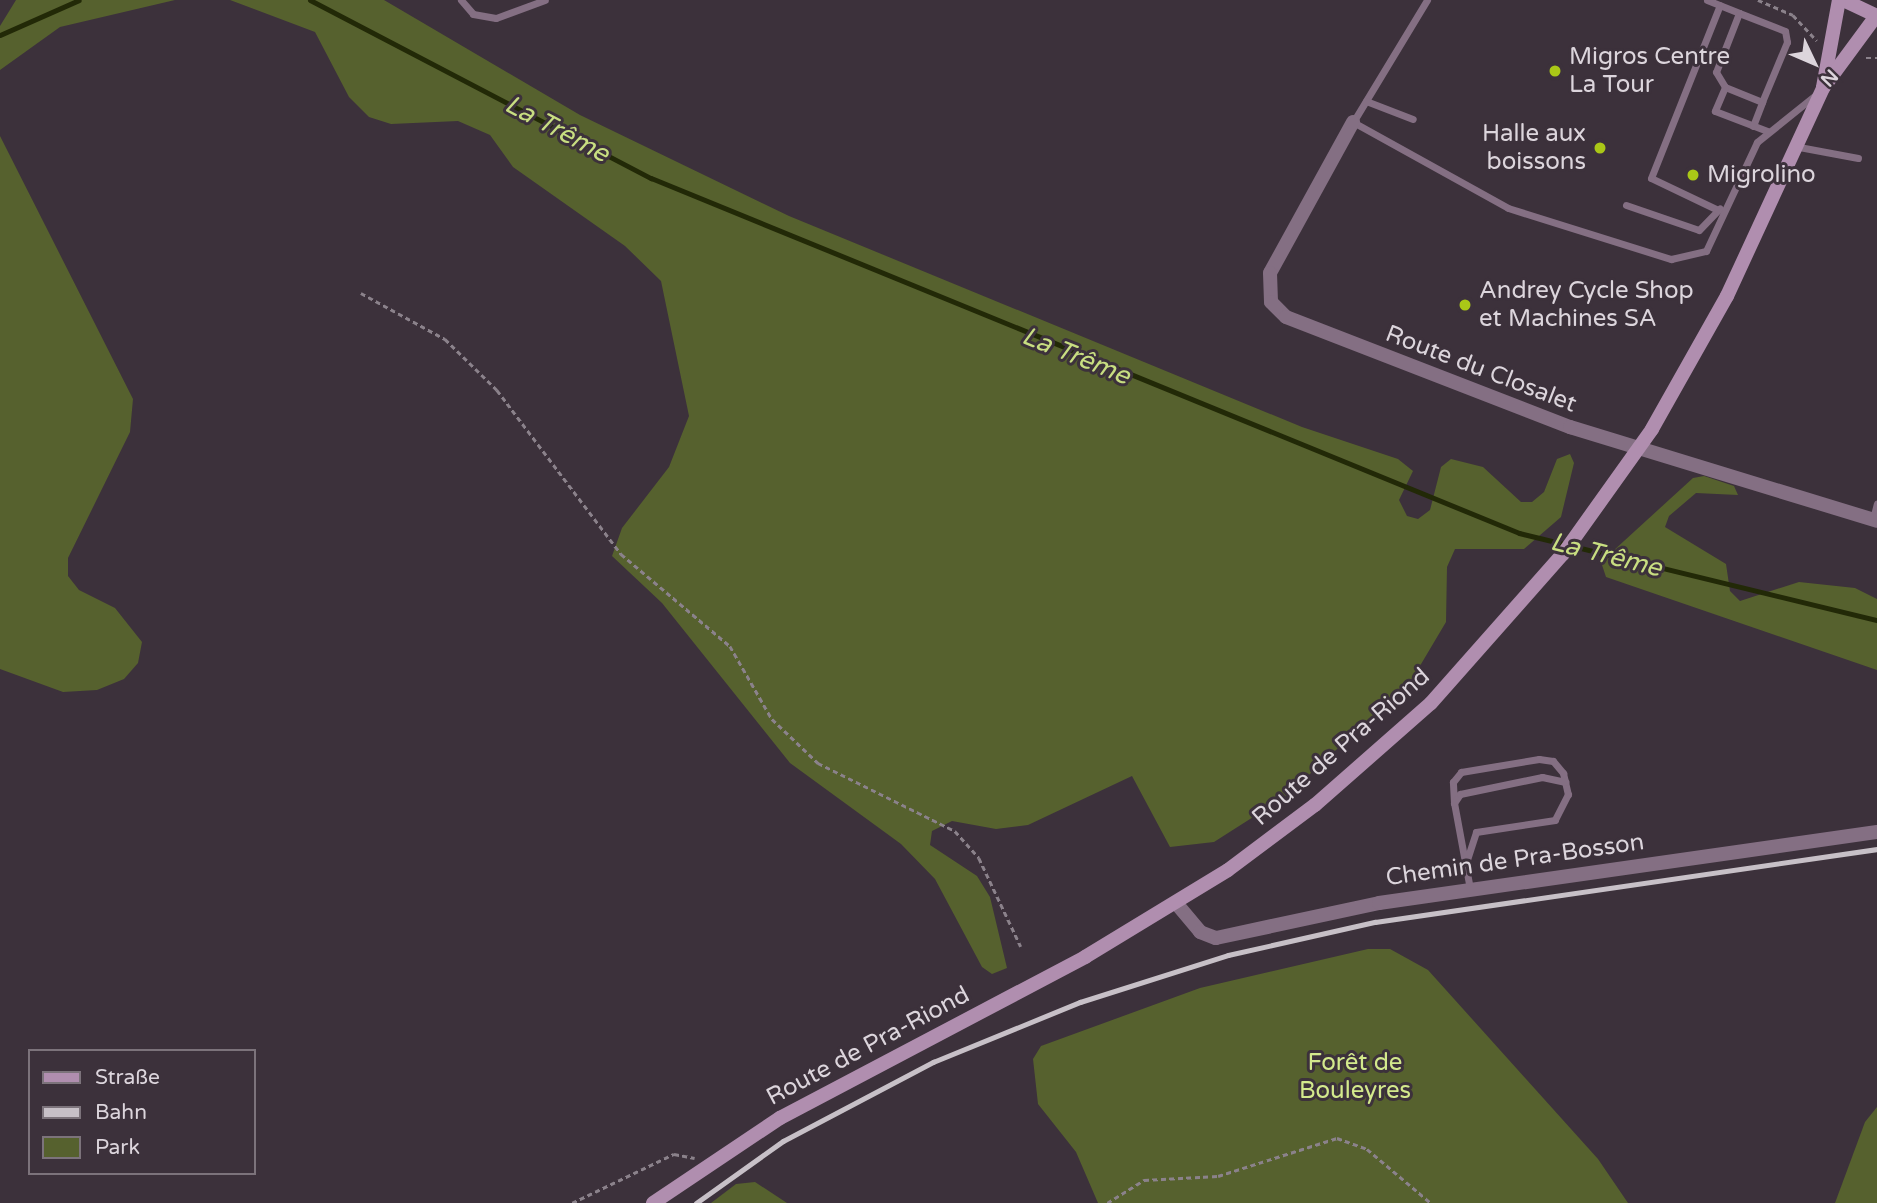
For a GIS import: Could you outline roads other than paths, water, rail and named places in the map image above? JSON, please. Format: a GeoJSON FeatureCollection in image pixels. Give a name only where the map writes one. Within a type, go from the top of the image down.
{"type":"FeatureCollection","features":[{"type":"Feature","properties":{"kind":"main road"},"geometry":{"type":"LineString","coordinates":[[1841,0],[1876,16]]}},
{"type":"Feature","properties":{"kind":"main road","name":"Route de Pra-Riond"},"geometry":{"type":"LineString","coordinates":[[653,1203],[708,1164],[1176,903],[1354,773],[1459,674],[1542,581],[1653,429],[1711,327],[1799,147],[1822,89],[1841,0]]}},
{"type":"Feature","properties":{"kind":"main road","name":"Route de Pra-Riond"},"geometry":{"type":"LineString","coordinates":[[1822,89],[1876,16]]}},
{"type":"Feature","properties":{"kind":"street","name":"Route du Closalet"},"geometry":{"type":"LineString","coordinates":[[1353,122],[1270,273],[1271,302],[1286,317],[1570,427],[1875,520]]}},
{"type":"Feature","properties":{"kind":"street","name":"Chemin de Pra-Bosson"},"geometry":{"type":"LineString","coordinates":[[1176,903],[1204,936],[1216,938],[1470,889],[1877,832]]}},
{"type":"Feature","properties":{"kind":"lane"},"geometry":{"type":"LineString","coordinates":[[461,0],[483,18],[545,0]]}},
{"type":"Feature","properties":{"kind":"lane"},"geometry":{"type":"LineString","coordinates":[[1427,0],[1353,122],[1508,208],[1671,259],[1706,251],[1728,200],[1767,131],[1822,89]]}},
{"type":"Feature","properties":{"kind":"lane"},"geometry":{"type":"LineString","coordinates":[[1707,0],[1787,33],[1753,125]]}},
{"type":"Feature","properties":{"kind":"lane"},"geometry":{"type":"LineString","coordinates":[[1718,210],[1657,185],[1651,176],[1720,5]]}},
{"type":"Feature","properties":{"kind":"lane"},"geometry":{"type":"LineString","coordinates":[[1739,13],[1716,72],[1725,87],[1762,102]]}},
{"type":"Feature","properties":{"kind":"lane"},"geometry":{"type":"LineString","coordinates":[[1725,87],[1715,111],[1767,131]]}},
{"type":"Feature","properties":{"kind":"lane"},"geometry":{"type":"LineString","coordinates":[[1366,101],[1413,119]]}},
{"type":"Feature","properties":{"kind":"lane"},"geometry":{"type":"LineString","coordinates":[[1799,147],[1858,158]]}},
{"type":"Feature","properties":{"kind":"lane"},"geometry":{"type":"LineString","coordinates":[[1626,205],[1699,230],[1728,200]]}},
{"type":"Feature","properties":{"kind":"lane"},"geometry":{"type":"LineString","coordinates":[[1875,520],[1877,503]]}},
{"type":"Feature","properties":{"kind":"lane"},"geometry":{"type":"LineString","coordinates":[[1466,862],[1476,832],[1555,820],[1564,809],[1565,782],[1553,761],[1539,759],[1461,772],[1453,782],[1454,803],[1470,889]]}},
{"type":"Feature","properties":{"kind":"lane"},"geometry":{"type":"LineString","coordinates":[[1454,803],[1468,788],[1542,777],[1565,782]]}},
{"type":"Feature","properties":{"kind":"waterway","name":"La Trême"},"geometry":{"type":"LineString","coordinates":[[0,35],[79,0]]}},
{"type":"Feature","properties":{"kind":"waterway","name":"La Trême"},"geometry":{"type":"LineString","coordinates":[[310,0],[651,178],[1519,533],[1877,620]]}},
{"type":"Feature","properties":{"kind":"railway"},"geometry":{"type":"LineString","coordinates":[[696,1203],[783,1141],[933,1062],[1080,1002],[1228,955],[1375,922],[1877,849]]}},
{"type":"Feature","properties":{"kind":"place","name":"Migros Centre La Tour"},"geometry":{"type":"Point","coordinates":[1555,71]}},
{"type":"Feature","properties":{"kind":"place","name":"Halle aux boissons"},"geometry":{"type":"Point","coordinates":[1600,148]}},
{"type":"Feature","properties":{"kind":"place","name":"Migrolino"},"geometry":{"type":"Point","coordinates":[1693,175]}},
{"type":"Feature","properties":{"kind":"place","name":"Andrey Cycle Shop et Machines SA"},"geometry":{"type":"Point","coordinates":[1465,305]}},
{"type":"Feature","properties":{"kind":"park label","name":"Forêt de Bouleyres"},"geometry":{"type":"Point","coordinates":[1355,1077]}}]}
